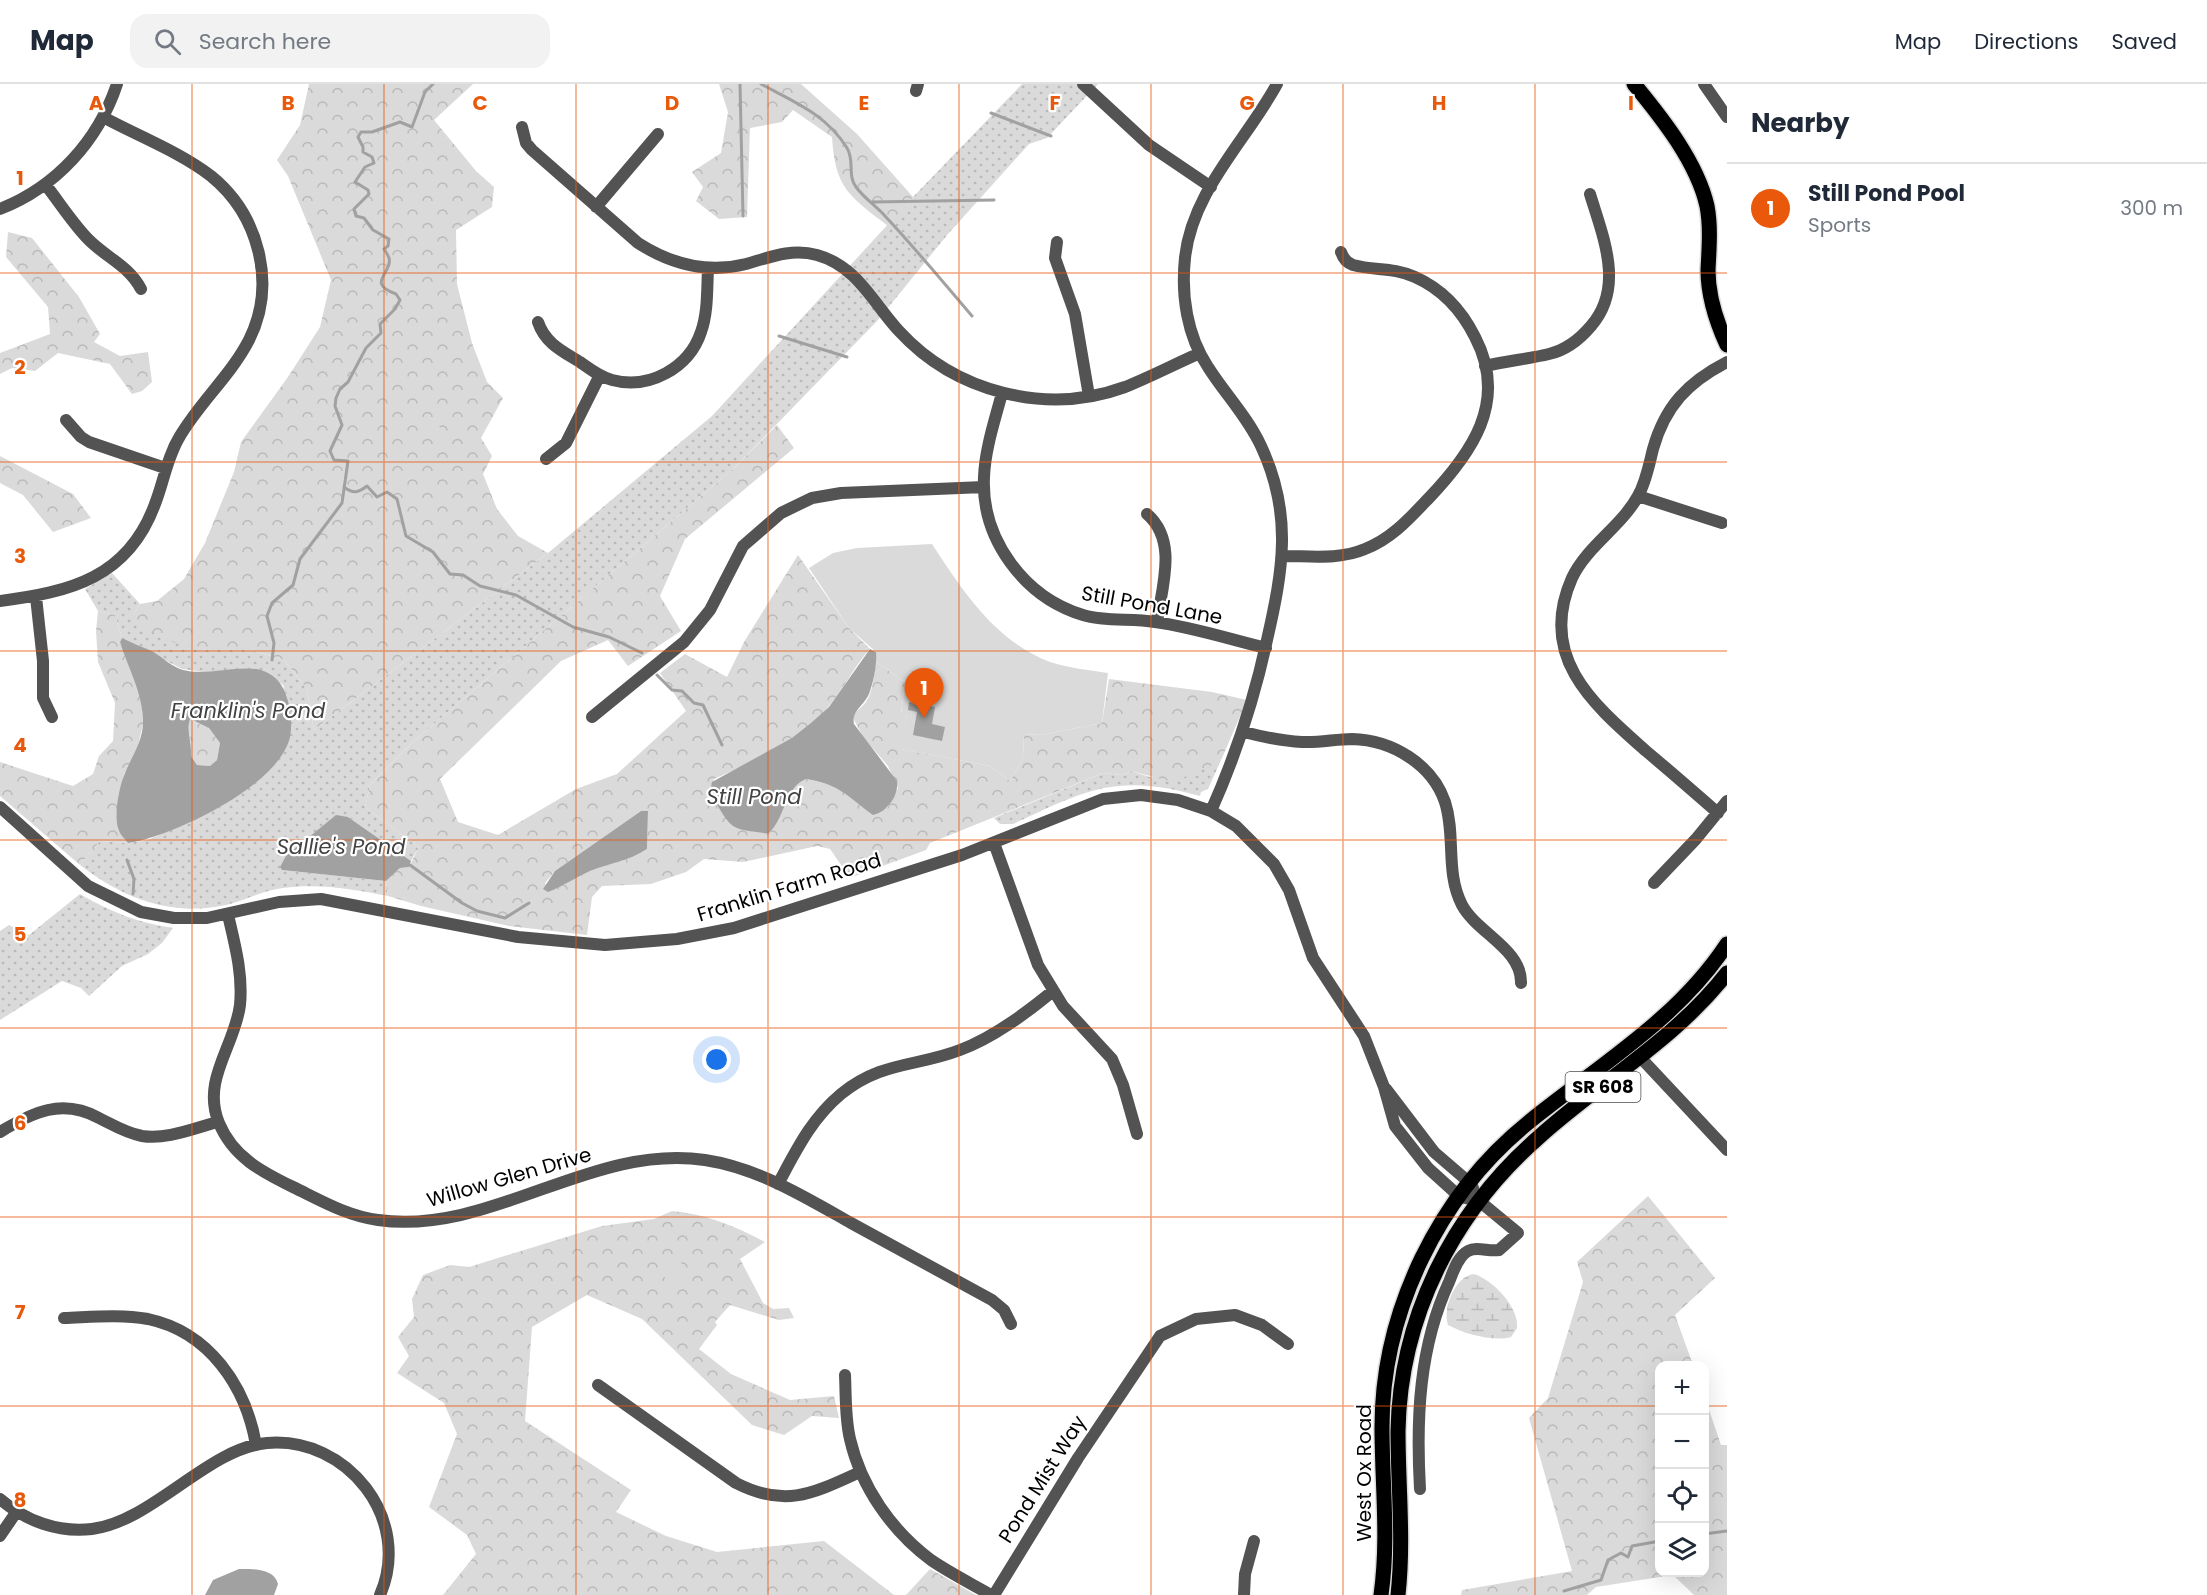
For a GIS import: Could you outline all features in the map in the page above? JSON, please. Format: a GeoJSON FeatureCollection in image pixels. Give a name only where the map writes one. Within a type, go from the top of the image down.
{"type":"FeatureCollection","features":[{"type":"Feature","properties":{"kind":"main road"},"geometry":{"type":"LineString","coordinates":[[1634,84],[1684,155],[1704,199],[1709,230],[1710,291],[1715,319],[1727,345]]}},
{"type":"Feature","properties":{"kind":"main road","name":"West Ox Road"},"geometry":{"type":"LineString","coordinates":[[1381,1595],[1386,1530],[1383,1408],[1391,1348],[1405,1299],[1435,1234],[1470,1183],[1502,1147],[1528,1123],[1634,1042],[1672,1009],[1701,979],[1727,944]]}},
{"type":"Feature","properties":{"kind":"main road","name":"West Ox Road"},"geometry":{"type":"LineString","coordinates":[[1398,1595],[1402,1547],[1399,1412],[1406,1361],[1416,1323],[1432,1278],[1454,1235],[1478,1200],[1507,1165],[1541,1134],[1688,1018],[1727,973]]}},
{"type":"Feature","properties":{"kind":"street"},"geometry":{"type":"LineString","coordinates":[[0,209],[45,184],[80,152],[104,117],[117,84]]}},
{"type":"Feature","properties":{"kind":"street"},"geometry":{"type":"LineString","coordinates":[[1083,84],[1149,145],[1210,187]]}},
{"type":"Feature","properties":{"kind":"street"},"geometry":{"type":"LineString","coordinates":[[1211,811],[1244,732],[1266,648],[1283,556],[1280,505],[1269,464],[1251,426],[1200,353],[1188,318],[1183,278],[1188,239],[1210,187],[1277,84]]}},
{"type":"Feature","properties":{"kind":"street"},"geometry":{"type":"LineString","coordinates":[[1704,84],[1727,117]]}},
{"type":"Feature","properties":{"kind":"street"},"geometry":{"type":"LineString","coordinates":[[0,602],[36,597],[81,584],[115,562],[129,548],[148,521],[165,468],[180,435],[249,339],[260,307],[263,273],[260,256],[250,225],[241,209],[211,176],[104,117]]}},
{"type":"Feature","properties":{"kind":"street"},"geometry":{"type":"LineString","coordinates":[[522,127],[526,143],[532,150],[596,207],[653,253],[683,264],[708,268],[729,267],[792,252],[828,259],[857,278],[898,330],[929,358],[965,379],[1002,393],[1043,399],[1089,396],[1125,387],[1200,353]]}},
{"type":"Feature","properties":{"kind":"street"},"geometry":{"type":"LineString","coordinates":[[596,207],[658,134]]}},
{"type":"Feature","properties":{"kind":"street"},"geometry":{"type":"LineString","coordinates":[[45,184],[80,230],[91,242],[129,271],[141,289]]}},
{"type":"Feature","properties":{"kind":"street"},"geometry":{"type":"LineString","coordinates":[[1485,366],[1562,349],[1585,333],[1594,322],[1606,299],[1610,272],[1609,257],[1590,194]]}},
{"type":"Feature","properties":{"kind":"street"},"geometry":{"type":"LineString","coordinates":[[1057,242],[1054,258],[1075,314],[1089,396]]}},
{"type":"Feature","properties":{"kind":"street"},"geometry":{"type":"LineString","coordinates":[[1283,556],[1348,555],[1377,544],[1402,526],[1461,462],[1475,441],[1486,396],[1485,366],[1477,340],[1468,322],[1439,291],[1401,272],[1353,265],[1343,258],[1341,252]]}},
{"type":"Feature","properties":{"kind":"street"},"geometry":{"type":"LineString","coordinates":[[538,322],[552,345],[600,375],[624,382],[660,377],[680,364],[690,354],[702,332],[708,268]]}},
{"type":"Feature","properties":{"kind":"street"},"geometry":{"type":"LineString","coordinates":[[1718,813],[1596,707],[1576,678],[1565,648],[1564,605],[1573,576],[1586,557],[1638,496],[1658,431],[1672,404],[1693,382],[1727,362]]}},
{"type":"Feature","properties":{"kind":"street"},"geometry":{"type":"LineString","coordinates":[[546,459],[566,443],[600,375]]}},
{"type":"Feature","properties":{"kind":"street","name":"Still Pond Lane"},"geometry":{"type":"LineString","coordinates":[[1002,393],[986,458],[984,487],[986,504],[999,544],[1016,570],[1039,592],[1083,615],[1157,622],[1266,648]]}},
{"type":"Feature","properties":{"kind":"street"},"geometry":{"type":"LineString","coordinates":[[66,420],[81,437],[89,442],[165,468]]}},
{"type":"Feature","properties":{"kind":"street"},"geometry":{"type":"LineString","coordinates":[[592,717],[684,642],[710,610],[743,546],[781,513],[812,498],[841,493],[984,487]]}},
{"type":"Feature","properties":{"kind":"street"},"geometry":{"type":"LineString","coordinates":[[1638,496],[1722,523]]}},
{"type":"Feature","properties":{"kind":"street"},"geometry":{"type":"LineString","coordinates":[[1147,514],[1161,529],[1166,549],[1157,622]]}},
{"type":"Feature","properties":{"kind":"street"},"geometry":{"type":"LineString","coordinates":[[36,597],[43,661],[44,698],[52,717]]}},
{"type":"Feature","properties":{"kind":"street"},"geometry":{"type":"LineString","coordinates":[[1244,732],[1304,742],[1365,740],[1395,748],[1419,764],[1437,785],[1448,813],[1452,876],[1462,905],[1480,928],[1514,958],[1521,974],[1521,982]]}},
{"type":"Feature","properties":{"kind":"street","name":"Franklin Farm Road"},"geometry":{"type":"LineString","coordinates":[[0,807],[88,886],[127,907],[174,918],[228,915],[279,902],[321,899],[533,939],[605,945],[677,939],[734,928],[994,843],[1087,803],[1121,796],[1168,798],[1211,811],[1249,837],[1280,873],[1289,891],[1313,958],[1364,1036],[1384,1087],[1391,1116],[1403,1137],[1428,1168],[1460,1197]]}},
{"type":"Feature","properties":{"kind":"street"},"geometry":{"type":"LineString","coordinates":[[1654,883],[1727,801]]}},
{"type":"Feature","properties":{"kind":"street"},"geometry":{"type":"LineString","coordinates":[[994,843],[1038,965],[1053,991],[1112,1059],[1123,1085],[1137,1134]]}},
{"type":"Feature","properties":{"kind":"street","name":"Willow Glen Drive"},"geometry":{"type":"LineString","coordinates":[[228,915],[240,968],[241,987],[238,1017],[214,1081],[219,1122],[232,1146],[255,1167],[338,1209],[376,1220],[417,1223],[458,1216],[615,1166],[661,1158],[724,1163],[778,1184],[992,1300],[1004,1310],[1011,1324]]}},
{"type":"Feature","properties":{"kind":"street"},"geometry":{"type":"LineString","coordinates":[[778,1184],[814,1122],[855,1084],[892,1066],[952,1053],[975,1044],[1053,991]]}},
{"type":"Feature","properties":{"kind":"street"},"geometry":{"type":"LineString","coordinates":[[1640,1057],[1727,1150]]}},
{"type":"Feature","properties":{"kind":"street","name":"Franklin Farm Road"},"geometry":{"type":"LineString","coordinates":[[1384,1087],[1434,1152],[1470,1183],[1478,1200]]}},
{"type":"Feature","properties":{"kind":"street"},"geometry":{"type":"LineString","coordinates":[[0,1132],[33,1113],[61,1107],[86,1112],[116,1128],[141,1136],[168,1136],[219,1122]]}},
{"type":"Feature","properties":{"kind":"street"},"geometry":{"type":"LineString","coordinates":[[1420,1489],[1417,1424],[1421,1389],[1431,1329],[1444,1292],[1459,1260],[1466,1251],[1499,1250],[1518,1233],[1478,1200],[1460,1197]]}},
{"type":"Feature","properties":{"kind":"street","name":"Pond Mist Way"},"geometry":{"type":"LineString","coordinates":[[993,1595],[1125,1385],[1160,1336],[1196,1319],[1235,1315],[1262,1325],[1288,1344]]}},
{"type":"Feature","properties":{"kind":"street"},"geometry":{"type":"LineString","coordinates":[[64,1318],[137,1317],[162,1323],[193,1339],[222,1364],[237,1386],[250,1415],[256,1445]]}},
{"type":"Feature","properties":{"kind":"street"},"geometry":{"type":"LineString","coordinates":[[845,1375],[848,1430],[860,1472],[897,1530],[933,1561],[993,1595]]}},
{"type":"Feature","properties":{"kind":"street"},"geometry":{"type":"LineString","coordinates":[[598,1385],[735,1483],[751,1491],[780,1498],[796,1497],[860,1472]]}},
{"type":"Feature","properties":{"kind":"street"},"geometry":{"type":"LineString","coordinates":[[0,1498],[17,1511],[57,1528],[81,1529],[105,1526],[132,1515],[224,1459],[256,1445],[291,1443],[316,1449],[338,1460],[363,1482],[375,1499],[387,1533],[387,1568],[380,1595]]}},
{"type":"Feature","properties":{"kind":"street"},"geometry":{"type":"LineString","coordinates":[[0,1536],[17,1511]]}},
{"type":"Feature","properties":{"kind":"street"},"geometry":{"type":"LineString","coordinates":[[1244,1595],[1245,1574],[1254,1541]]}},
{"type":"Feature","properties":{"kind":"green space"},"geometry":{"type":"Polygon","coordinates":[[[309,84],[473,84],[434,120],[476,171],[494,187],[492,207],[456,230],[457,284],[472,343],[487,382],[503,398],[481,438],[492,456],[483,474],[497,509],[518,536],[548,553],[314,730],[307,689],[284,660],[251,650],[206,650],[173,642],[145,629],[133,615],[140,604],[157,601],[184,579],[205,543],[234,472],[241,442],[288,377],[320,327],[331,280],[288,176],[277,160],[300,125],[309,84]]]}},
{"type":"Feature","properties":{"kind":"green space"},"geometry":{"type":"Polygon","coordinates":[[[719,84],[801,84],[857,134],[913,197],[888,226],[863,207],[846,189],[837,168],[832,137],[793,110],[782,122],[750,128],[747,217],[719,219],[696,201],[703,187],[692,172],[721,153],[728,112],[719,84]]]}},
{"type":"Feature","properties":{"kind":"green space"},"geometry":{"type":"Polygon","coordinates":[[[1022,84],[1098,84],[1047,138],[1029,144],[948,234],[878,320],[734,468],[413,742],[370,785],[365,807],[419,847],[411,861],[348,817],[282,870],[386,881],[388,896],[310,886],[268,891],[226,905],[186,908],[148,902],[130,895],[96,877],[80,865],[100,841],[128,843],[148,840],[227,802],[264,775],[284,686],[266,673],[246,669],[213,673],[182,669],[122,638],[115,615],[98,611],[85,589],[112,573],[140,604],[133,615],[206,650],[251,650],[284,660],[307,689],[314,730],[548,553],[712,416],[913,197],[1022,84]]]}},
{"type":"Feature","properties":{"kind":"green space"},"geometry":{"type":"Polygon","coordinates":[[[8,232],[32,238],[79,297],[100,334],[94,342],[120,356],[148,352],[152,382],[142,391],[132,394],[110,364],[58,353],[35,371],[12,368],[0,374],[0,353],[50,334],[48,307],[6,257],[8,232]]]}},
{"type":"Feature","properties":{"kind":"green space"},"geometry":{"type":"Polygon","coordinates":[[[433,420],[452,440],[440,447],[427,432],[426,424],[433,420]]]}},
{"type":"Feature","properties":{"kind":"green space"},"geometry":{"type":"Polygon","coordinates":[[[777,425],[794,448],[685,539],[660,596],[681,631],[628,666],[608,640],[561,661],[440,779],[458,822],[498,835],[576,789],[617,774],[686,711],[660,673],[685,654],[727,677],[744,642],[798,555],[849,628],[870,649],[830,705],[806,729],[777,748],[714,779],[711,790],[728,821],[768,834],[778,820],[793,789],[806,779],[839,789],[853,797],[866,809],[887,808],[898,788],[888,766],[863,737],[853,718],[868,698],[876,662],[905,682],[901,713],[907,715],[901,749],[990,766],[1010,781],[1023,758],[1024,734],[1041,735],[1102,723],[1109,679],[1212,692],[1247,700],[1222,758],[1212,765],[1173,782],[1131,771],[1123,775],[1103,773],[930,843],[926,850],[850,878],[830,849],[817,846],[743,862],[704,859],[686,872],[651,884],[602,886],[592,897],[587,935],[509,926],[388,896],[386,881],[400,868],[409,867],[419,847],[365,807],[370,785],[413,742],[734,468],[777,425]],[[641,811],[555,871],[545,883],[548,891],[590,871],[647,849],[648,811],[641,811]]]}},
{"type":"Feature","properties":{"kind":"green space"},"geometry":{"type":"Polygon","coordinates":[[[0,456],[73,494],[91,518],[53,532],[23,495],[0,483],[0,456]]]}},
{"type":"Feature","properties":{"kind":"green space"},"geometry":{"type":"Polygon","coordinates":[[[932,544],[982,613],[1013,641],[1030,653],[1050,662],[1108,673],[1102,723],[1041,735],[1024,734],[1023,758],[1010,781],[990,766],[900,749],[907,715],[901,714],[905,682],[876,662],[876,652],[849,628],[809,568],[833,553],[857,548],[932,544]]]}},
{"type":"Feature","properties":{"kind":"green space"},"geometry":{"type":"Polygon","coordinates":[[[98,611],[115,615],[122,638],[120,642],[142,703],[143,724],[136,754],[124,774],[118,830],[128,843],[100,841],[80,865],[0,796],[0,762],[73,786],[93,774],[99,756],[113,741],[115,703],[98,662],[96,631],[98,611]]]}},
{"type":"Feature","properties":{"kind":"green space"},"geometry":{"type":"Polygon","coordinates":[[[189,719],[209,728],[220,743],[217,760],[210,766],[197,765],[191,756],[189,719]]]}},
{"type":"Feature","properties":{"kind":"green space"},"geometry":{"type":"Polygon","coordinates":[[[1222,758],[1208,789],[1201,792],[1200,796],[1146,786],[1104,788],[1062,802],[1013,824],[1000,824],[994,818],[1103,773],[1123,775],[1131,771],[1150,777],[1204,768],[1222,758]]]}},
{"type":"Feature","properties":{"kind":"green space"},"geometry":{"type":"Polygon","coordinates":[[[80,894],[125,916],[173,928],[162,943],[148,954],[122,966],[89,996],[81,988],[62,981],[0,1020],[0,931],[9,925],[29,935],[80,894]]]}},
{"type":"Feature","properties":{"kind":"green space"},"geometry":{"type":"Polygon","coordinates":[[[1648,1196],[1715,1278],[1675,1315],[1692,1361],[1655,1361],[1655,1577],[1660,1577],[1596,1587],[1587,1595],[1461,1595],[1462,1590],[1572,1571],[1529,1418],[1548,1398],[1583,1282],[1577,1262],[1648,1196]]]}},
{"type":"Feature","properties":{"kind":"green space"},"geometry":{"type":"Polygon","coordinates":[[[672,1211],[720,1222],[765,1242],[740,1259],[763,1303],[773,1309],[789,1308],[794,1318],[779,1320],[730,1305],[715,1322],[717,1325],[699,1349],[731,1374],[790,1400],[834,1396],[839,1418],[812,1416],[784,1435],[752,1425],[642,1319],[587,1295],[532,1327],[525,1421],[631,1490],[616,1512],[666,1536],[717,1552],[824,1541],[894,1595],[443,1595],[476,1554],[467,1535],[429,1507],[457,1434],[444,1403],[397,1373],[409,1356],[398,1337],[414,1317],[412,1299],[423,1275],[450,1265],[469,1267],[602,1226],[654,1219],[672,1211]]]}},
{"type":"Feature","properties":{"kind":"green space"},"geometry":{"type":"Polygon","coordinates":[[[677,1255],[692,1283],[673,1293],[658,1264],[677,1255]]]}},
{"type":"Feature","properties":{"kind":"green space"},"geometry":{"type":"Polygon","coordinates":[[[1474,1274],[1489,1282],[1509,1303],[1517,1320],[1517,1328],[1511,1337],[1479,1336],[1448,1325],[1447,1311],[1452,1294],[1461,1281],[1474,1274]]]}},
{"type":"Feature","properties":{"kind":"green space"},"geometry":{"type":"Polygon","coordinates":[[[1709,1410],[1721,1445],[1727,1445],[1727,1595],[1694,1595],[1675,1577],[1709,1577],[1709,1410]]]}},
{"type":"Feature","properties":{"kind":"green space"},"geometry":{"type":"Polygon","coordinates":[[[930,1569],[976,1595],[906,1595],[930,1569]]]}},
{"type":"Feature","properties":{"kind":"water","name":"Franklin's Pond"},"geometry":{"type":"Polygon","coordinates":[[[122,638],[152,651],[183,670],[204,672],[250,668],[268,673],[279,682],[284,690],[291,721],[290,737],[282,755],[246,790],[196,819],[171,830],[128,843],[118,828],[118,800],[123,779],[139,742],[143,722],[141,701],[120,642],[122,638]],[[190,719],[191,756],[197,765],[210,766],[217,760],[220,743],[209,728],[190,719]]]}},
{"type":"Feature","properties":{"kind":"water","name":"Still Pond"},"geometry":{"type":"Polygon","coordinates":[[[870,649],[876,652],[874,677],[868,696],[855,715],[854,724],[897,781],[896,792],[891,803],[883,811],[873,815],[835,788],[806,779],[793,789],[778,820],[768,834],[743,830],[731,824],[722,813],[712,793],[712,782],[792,738],[811,723],[829,707],[870,649]]]}},
{"type":"Feature","properties":{"kind":"water"},"geometry":{"type":"Polygon","coordinates":[[[909,702],[935,707],[932,724],[945,727],[942,741],[913,735],[917,712],[908,710],[909,702]]]}},
{"type":"Feature","properties":{"kind":"water"},"geometry":{"type":"Polygon","coordinates":[[[641,811],[648,811],[647,849],[590,871],[548,892],[543,889],[555,871],[641,811]]]}},
{"type":"Feature","properties":{"kind":"water","name":"Sallie's Pond"},"geometry":{"type":"Polygon","coordinates":[[[336,815],[348,817],[411,861],[409,867],[400,868],[386,881],[282,870],[280,867],[286,856],[336,815]]]}},
{"type":"Feature","properties":{"kind":"water"},"geometry":{"type":"Polygon","coordinates":[[[239,1569],[262,1570],[272,1575],[278,1584],[274,1595],[205,1595],[213,1580],[239,1569]]]}},
{"type":"Feature","properties":{"kind":"waterway"},"geometry":{"type":"LineString","coordinates":[[272,660],[274,643],[267,616],[272,603],[293,585],[300,559],[342,503],[348,461],[334,460],[330,451],[342,425],[335,406],[336,398],[340,389],[348,382],[366,348],[381,333],[380,324],[395,309],[400,300],[396,294],[382,286],[381,282],[389,263],[384,249],[388,246],[389,239],[373,230],[364,218],[356,216],[354,209],[369,194],[368,190],[355,182],[365,167],[374,163],[372,157],[363,152],[358,137],[361,132],[372,132],[400,122],[412,127],[425,92],[433,84]]}},
{"type":"Feature","properties":{"kind":"waterway"},"geometry":{"type":"LineString","coordinates":[[740,84],[743,216]]}},
{"type":"Feature","properties":{"kind":"waterway"},"geometry":{"type":"LineString","coordinates":[[761,84],[808,110],[839,136],[851,158],[852,178],[856,187],[896,228],[972,316]]}},
{"type":"Feature","properties":{"kind":"waterway"},"geometry":{"type":"LineString","coordinates":[[991,113],[1051,136]]}},
{"type":"Feature","properties":{"kind":"waterway"},"geometry":{"type":"LineString","coordinates":[[872,202],[994,200]]}},
{"type":"Feature","properties":{"kind":"waterway"},"geometry":{"type":"LineString","coordinates":[[779,336],[847,357]]}},
{"type":"Feature","properties":{"kind":"waterway"},"geometry":{"type":"LineString","coordinates":[[344,487],[356,492],[367,486],[377,497],[387,492],[397,499],[406,536],[433,552],[450,574],[463,575],[480,586],[516,595],[573,627],[609,637],[642,653]]}},
{"type":"Feature","properties":{"kind":"waterway"},"geometry":{"type":"LineString","coordinates":[[657,675],[672,690],[682,691],[694,703],[703,705],[722,745]]}},
{"type":"Feature","properties":{"kind":"waterway"},"geometry":{"type":"LineString","coordinates":[[127,860],[134,879],[133,894]]}},
{"type":"Feature","properties":{"kind":"waterway"},"geometry":{"type":"LineString","coordinates":[[410,865],[462,903],[477,911],[505,918],[529,903]]}},
{"type":"Feature","properties":{"kind":"waterway"},"geometry":{"type":"LineString","coordinates":[[1709,1533],[1727,1531]]}},
{"type":"Feature","properties":{"kind":"waterway"},"geometry":{"type":"LineString","coordinates":[[1564,1591],[1601,1580],[1608,1560],[1621,1553],[1628,1557],[1632,1546],[1655,1542]]}},
{"type":"Feature","properties":{"kind":"place","name":"Still Pond Pool"},"geometry":{"type":"Point","coordinates":[924,718]}}]}
